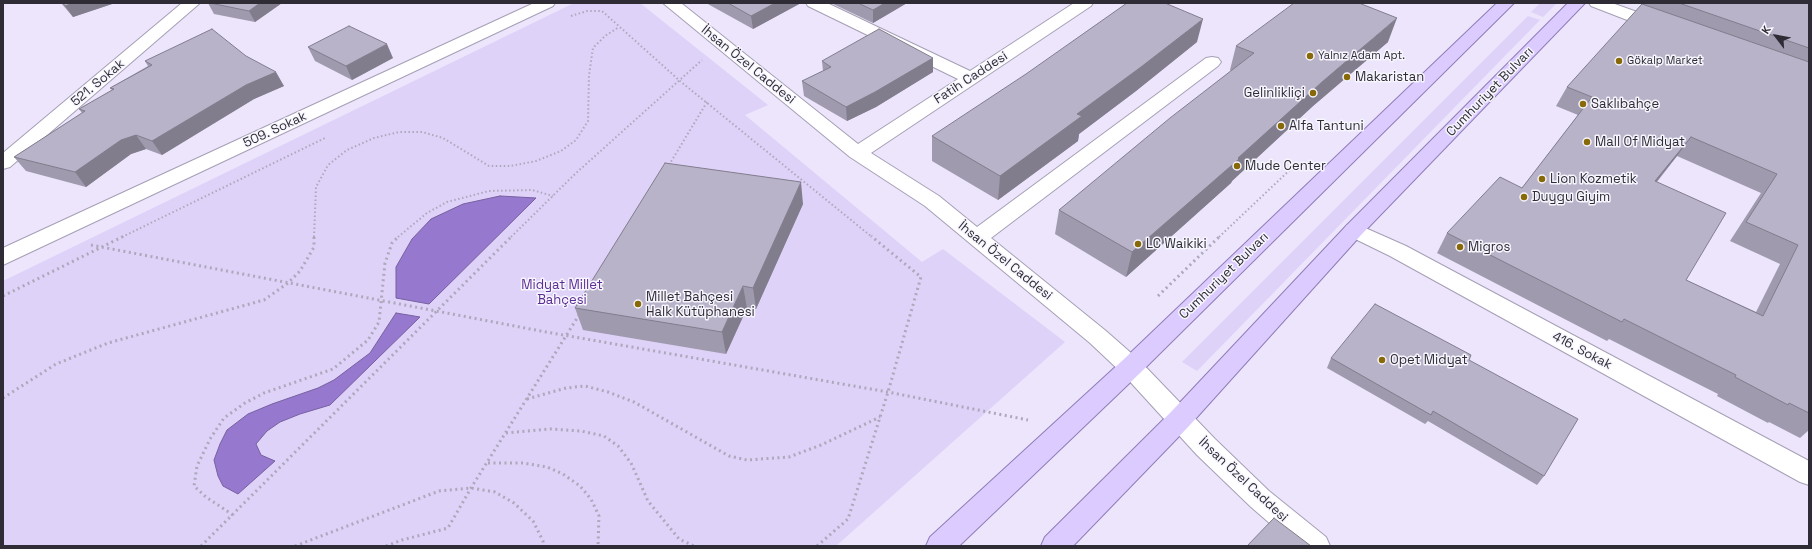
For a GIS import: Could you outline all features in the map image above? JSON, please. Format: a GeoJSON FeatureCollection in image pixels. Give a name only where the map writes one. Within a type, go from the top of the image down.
{"type":"FeatureCollection","features":[{"type":"Feature","properties":{"kind":"main road","name":"Cumhuriyet Bulvarı"},"geometry":{"type":"LineString","coordinates":[[940,546],[1131,367],[1506,3]]}},
{"type":"Feature","properties":{"kind":"main road","name":"Cumhuriyet Bulvarı"},"geometry":{"type":"LineString","coordinates":[[1055,546],[1180,419],[1354,230],[1577,3]]}},
{"type":"Feature","properties":{"kind":"street","name":"521. Sokak"},"geometry":{"type":"LineString","coordinates":[[3,163],[192,3]]}},
{"type":"Feature","properties":{"kind":"street","name":"509. Sokak"},"geometry":{"type":"LineString","coordinates":[[3,257],[547,3]]}},
{"type":"Feature","properties":{"kind":"street","name":"İhsan Özel Caddesi"},"geometry":{"type":"LineString","coordinates":[[671,3],[857,153],[932,201],[1098,337],[1131,367],[1206,447],[1260,499],[1316,546]]}},
{"type":"Feature","properties":{"kind":"street"},"geometry":{"type":"LineString","coordinates":[[814,3],[971,78]]}},
{"type":"Feature","properties":{"kind":"street","name":"Fatih Caddesi"},"geometry":{"type":"LineString","coordinates":[[857,153],[1084,3]]}},
{"type":"Feature","properties":{"kind":"street"},"geometry":{"type":"LineString","coordinates":[[1597,3],[1671,30]]}},
{"type":"Feature","properties":{"kind":"street"},"geometry":{"type":"LineString","coordinates":[[977,238],[1212,62]]}},
{"type":"Feature","properties":{"kind":"street","name":"416. Sokak"},"geometry":{"type":"LineString","coordinates":[[1354,230],[1398,251],[1809,474]]}},
{"type":"Feature","properties":{"kind":"path"},"geometry":{"type":"LineString","coordinates":[[568,17],[586,11],[602,12],[680,80],[921,276],[888,392],[848,519],[817,546]]}},
{"type":"Feature","properties":{"kind":"path"},"geometry":{"type":"LineString","coordinates":[[3,398],[56,364],[108,343],[264,300],[288,283],[300,271],[314,247],[316,187],[328,165],[348,150],[374,138],[399,132],[422,132],[443,138],[468,155],[490,166],[510,166],[536,161],[561,151],[576,140],[588,120],[589,75],[592,48],[605,36],[619,27]]}},
{"type":"Feature","properties":{"kind":"path"},"geometry":{"type":"LineString","coordinates":[[201,546],[575,174],[720,42]]}},
{"type":"Feature","properties":{"kind":"path"},"geometry":{"type":"LineString","coordinates":[[666,171],[707,102]]}},
{"type":"Feature","properties":{"kind":"path"},"geometry":{"type":"LineString","coordinates":[[3,296],[102,249],[328,136]]}},
{"type":"Feature","properties":{"kind":"path"},"geometry":{"type":"LineString","coordinates":[[233,515],[206,497],[194,486],[197,466],[210,439],[224,418],[245,403],[264,393],[333,369],[368,340],[379,322],[385,263],[392,244],[409,226],[427,213],[447,202],[489,191],[532,190],[554,196]]}},
{"type":"Feature","properties":{"kind":"path"},"geometry":{"type":"LineString","coordinates":[[53,234],[102,249],[1016,416],[1062,431]]}},
{"type":"Feature","properties":{"kind":"path"},"geometry":{"type":"LineString","coordinates":[[386,546],[402,540],[448,528],[471,488],[579,314]]}},
{"type":"Feature","properties":{"kind":"path"},"geometry":{"type":"LineString","coordinates":[[526,399],[566,388],[585,386],[608,392],[634,402],[729,456],[747,460],[789,457],[820,445],[880,417]]}},
{"type":"Feature","properties":{"kind":"path"},"geometry":{"type":"LineString","coordinates":[[506,433],[550,429],[581,431],[604,436],[618,446],[631,463],[652,506],[679,539],[694,546]]}},
{"type":"Feature","properties":{"kind":"path"},"geometry":{"type":"LineString","coordinates":[[487,462],[523,463],[547,467],[563,474],[580,486],[591,499],[599,516],[598,546]]}},
{"type":"Feature","properties":{"kind":"path"},"geometry":{"type":"LineString","coordinates":[[295,546],[439,491],[471,488],[495,492],[514,502],[533,521],[543,541],[543,546]]}},
{"type":"Feature","properties":{"kind":"green space","name":"Midyat Millet Bahçesi"},"geometry":{"type":"Polygon","coordinates":[[[574,3],[640,3],[768,105],[745,115],[922,262],[943,249],[1065,342],[836,546],[3,546],[3,281],[574,3]]]}},
{"type":"Feature","properties":{"kind":"green space"},"geometry":{"type":"Polygon","coordinates":[[[1540,3],[1557,3],[1543,17],[1531,12],[1540,3]]]}},
{"type":"Feature","properties":{"kind":"green space"},"geometry":{"type":"Polygon","coordinates":[[[1528,16],[1540,20],[1197,371],[1182,362],[1528,16]]]}},
{"type":"Feature","properties":{"kind":"shaded area"},"geometry":{"type":"Polygon","coordinates":[[[500,196],[536,198],[429,304],[396,298],[396,267],[412,239],[431,219],[463,204],[500,196]]]}},
{"type":"Feature","properties":{"kind":"shaded area"},"geometry":{"type":"Polygon","coordinates":[[[396,313],[420,317],[330,405],[280,422],[267,431],[256,444],[261,455],[275,461],[238,494],[223,486],[218,476],[214,460],[227,430],[248,414],[318,388],[334,380],[370,353],[396,313]]]}},
{"type":"Feature","properties":{"kind":"building"},"geometry":{"type":"Polygon","coordinates":[[[63,3],[73,3],[65,6],[63,3]]]}},
{"type":"Feature","properties":{"kind":"building"},"geometry":{"type":"Polygon","coordinates":[[[210,3],[260,3],[249,11],[210,3]]]}},
{"type":"Feature","properties":{"kind":"building"},"geometry":{"type":"Polygon","coordinates":[[[728,3],[775,3],[751,16],[728,3]]]}},
{"type":"Feature","properties":{"kind":"building"},"geometry":{"type":"Polygon","coordinates":[[[858,3],[885,3],[873,10],[858,3]]]}},
{"type":"Feature","properties":{"kind":"building"},"geometry":{"type":"Polygon","coordinates":[[[1127,3],[1165,3],[1203,19],[1077,114],[1082,116],[1000,176],[932,136],[1026,74],[1127,3]]]}},
{"type":"Feature","properties":{"kind":"building"},"geometry":{"type":"Polygon","coordinates":[[[1294,3],[1359,3],[1397,18],[1322,82],[1238,158],[1239,159],[1132,252],[1059,210],[1170,118],[1254,53],[1236,46],[1294,3]]]}},
{"type":"Feature","properties":{"kind":"building"},"geometry":{"type":"Polygon","coordinates":[[[1679,3],[1809,3],[1809,48],[1679,3]]]}},
{"type":"Feature","properties":{"kind":"building"},"geometry":{"type":"Polygon","coordinates":[[[1642,4],[1809,62],[1809,413],[1789,403],[1788,405],[1735,377],[1736,375],[1624,319],[1622,322],[1447,233],[1500,177],[1522,188],[1592,97],[1567,87],[1642,4]],[[1691,137],[1655,181],[1726,213],[1686,280],[1763,316],[1798,245],[1746,222],[1777,174],[1691,137]]]}},
{"type":"Feature","properties":{"kind":"building"},"geometry":{"type":"Polygon","coordinates":[[[349,26],[387,44],[346,66],[308,47],[349,26]]]}},
{"type":"Feature","properties":{"kind":"building"},"geometry":{"type":"Polygon","coordinates":[[[212,29],[246,56],[276,72],[246,85],[152,141],[136,135],[121,140],[75,172],[14,157],[85,111],[79,109],[114,89],[110,88],[152,65],[145,61],[212,29]]]}},
{"type":"Feature","properties":{"kind":"building"},"geometry":{"type":"Polygon","coordinates":[[[879,29],[933,58],[846,107],[802,81],[831,67],[822,61],[879,29]]]}},
{"type":"Feature","properties":{"kind":"building"},"geometry":{"type":"Polygon","coordinates":[[[665,163],[801,182],[753,288],[743,286],[722,332],[575,308],[665,163]]]}},
{"type":"Feature","properties":{"kind":"building"},"geometry":{"type":"Polygon","coordinates":[[[1375,304],[1471,355],[1469,360],[1578,419],[1544,476],[1433,411],[1431,415],[1331,358],[1375,304]]]}},
{"type":"Feature","properties":{"kind":"building"},"geometry":{"type":"Polygon","coordinates":[[[1274,518],[1311,546],[1247,546],[1274,518]]]}},
{"type":"Feature","properties":{"kind":"place","name":"Yalnız Adam Apt."},"geometry":{"type":"Point","coordinates":[1310,56]}},
{"type":"Feature","properties":{"kind":"place","name":"Gökalp Market"},"geometry":{"type":"Point","coordinates":[1619,61]}},
{"type":"Feature","properties":{"kind":"place","name":"Makaristan"},"geometry":{"type":"Point","coordinates":[1347,77]}},
{"type":"Feature","properties":{"kind":"place","name":"Gelinlikliçi"},"geometry":{"type":"Point","coordinates":[1313,93]}},
{"type":"Feature","properties":{"kind":"place","name":"Saklıbahçe"},"geometry":{"type":"Point","coordinates":[1583,104]}},
{"type":"Feature","properties":{"kind":"place","name":"Alfa Tantuni"},"geometry":{"type":"Point","coordinates":[1281,126]}},
{"type":"Feature","properties":{"kind":"place","name":"Mall Of Midyat"},"geometry":{"type":"Point","coordinates":[1587,142]}},
{"type":"Feature","properties":{"kind":"place","name":"Mude Center"},"geometry":{"type":"Point","coordinates":[1237,166]}},
{"type":"Feature","properties":{"kind":"place","name":"Lion Kozmetik"},"geometry":{"type":"Point","coordinates":[1542,179]}},
{"type":"Feature","properties":{"kind":"place","name":"Duygu Giyim"},"geometry":{"type":"Point","coordinates":[1524,197]}},
{"type":"Feature","properties":{"kind":"place","name":"LC Waikiki"},"geometry":{"type":"Point","coordinates":[1138,244]}},
{"type":"Feature","properties":{"kind":"place","name":"Migros"},"geometry":{"type":"Point","coordinates":[1460,247]}},
{"type":"Feature","properties":{"kind":"place","name":"Millet Bahçesi Halk Kütüphanesi"},"geometry":{"type":"Point","coordinates":[638,304]}},
{"type":"Feature","properties":{"kind":"place","name":"Opet Midyat"},"geometry":{"type":"Point","coordinates":[1382,360]}}]}
